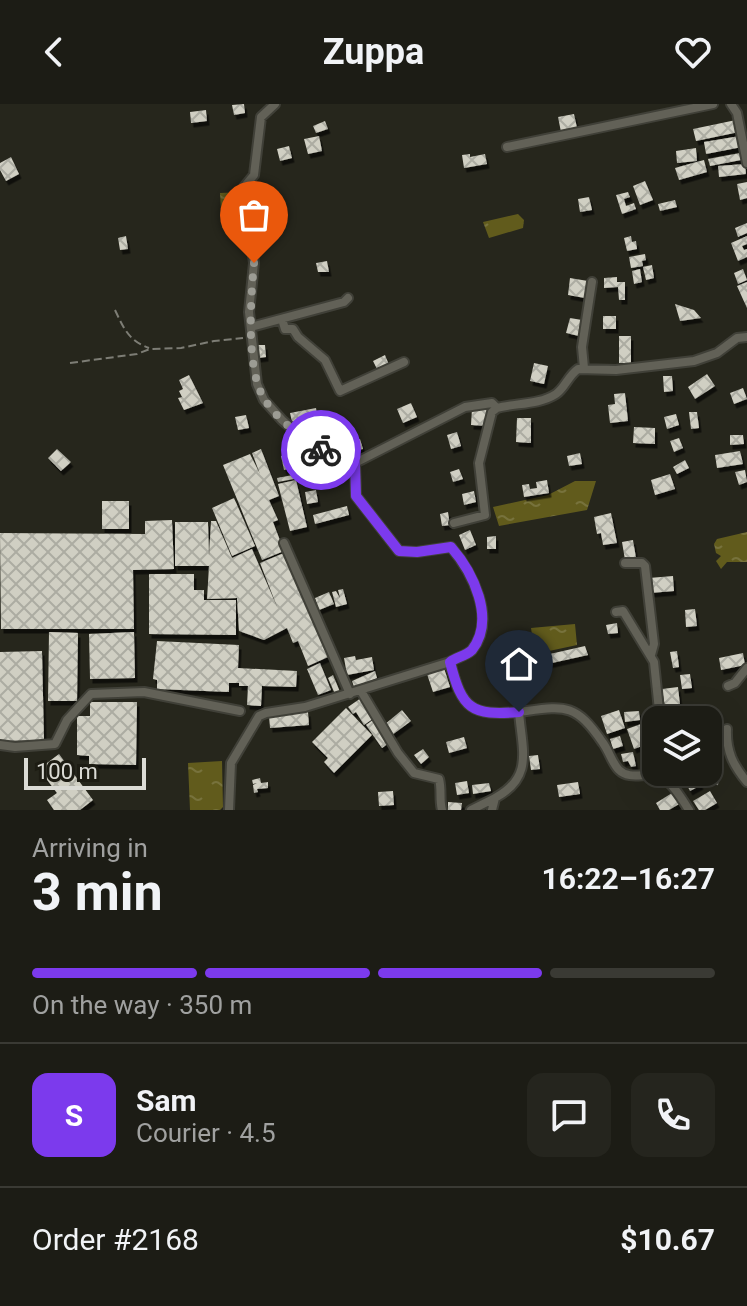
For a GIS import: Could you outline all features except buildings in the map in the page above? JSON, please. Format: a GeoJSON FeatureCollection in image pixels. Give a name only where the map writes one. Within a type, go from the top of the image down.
{"type":"FeatureCollection","features":[{"type":"Feature","properties":{"kind":"street"},"geometry":{"type":"LineString","coordinates":[[275,104],[261,117],[254,175],[244,187],[254,263],[249,312],[257,384],[264,400],[306,441],[355,463],[465,407],[492,403],[497,408]]}},
{"type":"Feature","properties":{"kind":"street"},"geometry":{"type":"LineString","coordinates":[[507,147],[713,104]]}},
{"type":"Feature","properties":{"kind":"street"},"geometry":{"type":"LineString","coordinates":[[731,104],[737,113],[747,163]]}},
{"type":"Feature","properties":{"kind":"street"},"geometry":{"type":"LineString","coordinates":[[737,113],[747,111]]}},
{"type":"Feature","properties":{"kind":"street"},"geometry":{"type":"LineString","coordinates":[[584,368],[582,347],[592,282]]}},
{"type":"Feature","properties":{"kind":"street"},"geometry":{"type":"LineString","coordinates":[[251,332],[282,319],[344,302],[348,298]]}},
{"type":"Feature","properties":{"kind":"street"},"geometry":{"type":"LineString","coordinates":[[282,319],[285,329],[293,329],[325,360],[340,391],[404,362]]}},
{"type":"Feature","properties":{"kind":"street"},"geometry":{"type":"LineString","coordinates":[[454,523],[485,515],[479,463],[492,412],[497,408],[551,397],[560,392],[572,373],[584,368],[616,370],[694,361],[717,353],[737,338],[747,337]]}},
{"type":"Feature","properties":{"kind":"street"},"geometry":{"type":"LineString","coordinates":[[229,810],[231,763],[259,716],[361,691],[450,662],[473,648],[482,615],[471,575],[451,547],[399,551],[356,496],[355,463]]}},
{"type":"Feature","properties":{"kind":"street"},"geometry":{"type":"LineString","coordinates":[[284,543],[350,694]]}},
{"type":"Feature","properties":{"kind":"street"},"geometry":{"type":"LineString","coordinates":[[625,563],[642,563],[645,566],[658,706]]}},
{"type":"Feature","properties":{"kind":"street"},"geometry":{"type":"LineString","coordinates":[[616,612],[623,611],[651,655]]}},
{"type":"Feature","properties":{"kind":"street"},"geometry":{"type":"LineString","coordinates":[[450,662],[458,691],[472,708],[489,714],[564,708],[578,712],[603,742],[620,771],[642,776]]}},
{"type":"Feature","properties":{"kind":"street"},"geometry":{"type":"LineString","coordinates":[[728,686],[735,683],[747,668]]}},
{"type":"Feature","properties":{"kind":"street"},"geometry":{"type":"LineString","coordinates":[[361,691],[414,773],[439,779],[442,810]]}},
{"type":"Feature","properties":{"kind":"street"},"geometry":{"type":"LineString","coordinates":[[0,745],[55,744],[67,720],[91,694],[144,692],[240,711]]}},
{"type":"Feature","properties":{"kind":"street"},"geometry":{"type":"LineString","coordinates":[[471,810],[517,782],[523,770],[519,712]]}},
{"type":"Feature","properties":{"kind":"street"},"geometry":{"type":"LineString","coordinates":[[727,729],[726,749],[747,782]]}},
{"type":"Feature","properties":{"kind":"street"},"geometry":{"type":"LineString","coordinates":[[672,786],[689,810]]}},
{"type":"Feature","properties":{"kind":"street"},"geometry":{"type":"LineString","coordinates":[[492,810],[495,798]]}},
{"type":"Feature","properties":{"kind":"path"},"geometry":{"type":"LineString","coordinates":[[115,310],[125,333],[134,343],[150,349]]}},
{"type":"Feature","properties":{"kind":"path"},"geometry":{"type":"LineString","coordinates":[[70,363],[137,354],[150,349],[181,348],[251,332]]}},
{"type":"Feature","properties":{"kind":"path"},"geometry":{"type":"LineString","coordinates":[[722,758],[726,749]]}},
{"type":"Feature","properties":{"kind":"water"},"geometry":{"type":"Polygon","coordinates":[[[243,192],[245,229],[222,228],[220,193],[243,192]]]}},
{"type":"Feature","properties":{"kind":"water"},"geometry":{"type":"Polygon","coordinates":[[[518,214],[524,220],[523,228],[489,238],[483,222],[518,214]]]}},
{"type":"Feature","properties":{"kind":"water"},"geometry":{"type":"Polygon","coordinates":[[[575,481],[596,481],[587,510],[499,526],[493,507],[548,495],[575,481]]]}},
{"type":"Feature","properties":{"kind":"water"},"geometry":{"type":"Polygon","coordinates":[[[747,532],[747,562],[727,562],[721,569],[716,561],[721,556],[716,553],[714,544],[717,539],[747,532]]]}},
{"type":"Feature","properties":{"kind":"water"},"geometry":{"type":"Polygon","coordinates":[[[575,624],[577,645],[535,654],[531,628],[575,624]]]}},
{"type":"Feature","properties":{"kind":"water"},"geometry":{"type":"Polygon","coordinates":[[[222,761],[223,807],[220,810],[190,810],[188,763],[222,761]]]}},
{"type":"Feature","properties":{"kind":"way so far"},"geometry":{"type":"LineString","coordinates":[[254,263],[249,312],[257,384],[264,400],[282,420],[321,450]]}},
{"type":"Feature","properties":{"kind":"route"},"geometry":{"type":"LineString","coordinates":[[321,450],[355,463],[356,496],[399,551],[451,547],[460,557],[471,575],[482,615],[473,648],[450,662],[458,691],[472,708],[489,714],[519,712]]}}]}
